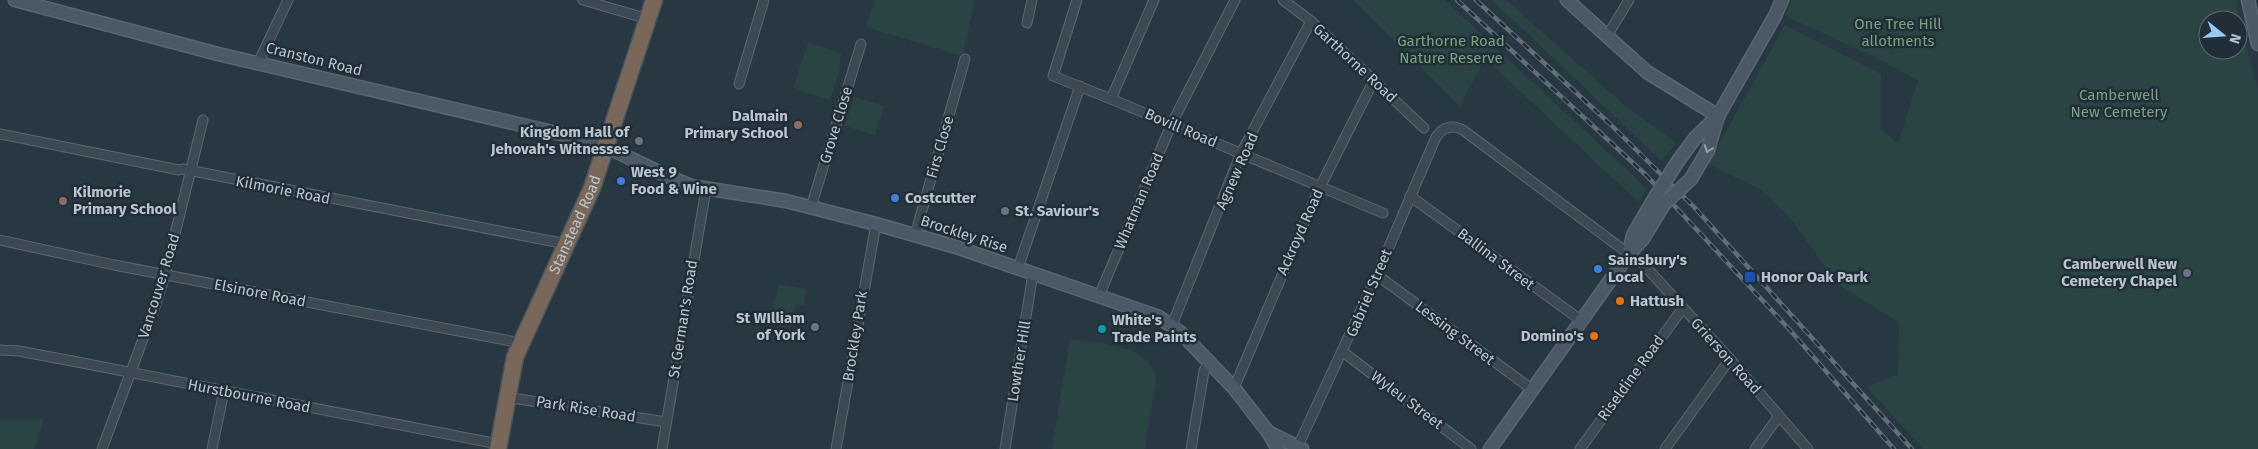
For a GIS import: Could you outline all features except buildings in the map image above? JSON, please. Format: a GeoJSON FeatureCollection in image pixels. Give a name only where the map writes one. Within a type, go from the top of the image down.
{"type":"FeatureCollection","features":[{"type":"Feature","properties":{"kind":"highway","name":"Stanstead Road"},"geometry":{"type":"LineString","coordinates":[[498,446],[512,368],[521,343],[592,188],[654,0]]}},
{"type":"Feature","properties":{"kind":"main road","name":"Cranston Road"},"geometry":{"type":"LineString","coordinates":[[15,0],[258,62],[582,139],[606,147]]}},
{"type":"Feature","properties":{"kind":"main road"},"geometry":{"type":"LineString","coordinates":[[1567,0],[1647,72],[1718,116]]}},
{"type":"Feature","properties":{"kind":"main road"},"geometry":{"type":"LineString","coordinates":[[1659,202],[1691,179],[1708,150],[1718,116],[1775,16],[1782,0]]}},
{"type":"Feature","properties":{"kind":"main road"},"geometry":{"type":"LineString","coordinates":[[2248,0],[2255,19],[2258,44]]}},
{"type":"Feature","properties":{"kind":"main road"},"geometry":{"type":"LineString","coordinates":[[1490,449],[1629,254],[1642,240],[1678,161],[1695,138],[1718,116]]}},
{"type":"Feature","properties":{"kind":"main road","name":"Brockley Rise"},"geometry":{"type":"LineString","coordinates":[[606,147],[678,181],[706,189],[811,207],[914,234],[1159,317],[1172,325],[1234,388],[1268,432],[1278,449]]}},
{"type":"Feature","properties":{"kind":"main road"},"geometry":{"type":"LineString","coordinates":[[1268,432],[1300,448]]}},
{"type":"Feature","properties":{"kind":"street"},"geometry":{"type":"LineString","coordinates":[[258,62],[288,0]]}},
{"type":"Feature","properties":{"kind":"street"},"geometry":{"type":"LineString","coordinates":[[583,0],[648,19]]}},
{"type":"Feature","properties":{"kind":"street"},"geometry":{"type":"LineString","coordinates":[[739,84],[764,0]]}},
{"type":"Feature","properties":{"kind":"street"},"geometry":{"type":"LineString","coordinates":[[1027,23],[1032,0]]}},
{"type":"Feature","properties":{"kind":"street","name":"Bovill Road"},"geometry":{"type":"LineString","coordinates":[[1078,0],[1053,76],[1383,213]]}},
{"type":"Feature","properties":{"kind":"street"},"geometry":{"type":"LineString","coordinates":[[1111,99],[1154,0]]}},
{"type":"Feature","properties":{"kind":"street","name":"Whatman Road"},"geometry":{"type":"LineString","coordinates":[[1098,296],[1171,124],[1236,0]]}},
{"type":"Feature","properties":{"kind":"street","name":"Garthorne Road"},"geometry":{"type":"LineString","coordinates":[[1283,0],[1311,21],[1424,128]]}},
{"type":"Feature","properties":{"kind":"street"},"geometry":{"type":"LineString","coordinates":[[1608,36],[1629,0]]}},
{"type":"Feature","properties":{"kind":"street","name":"Agnew Road"},"geometry":{"type":"LineString","coordinates":[[1172,325],[1241,153],[1311,21]]}},
{"type":"Feature","properties":{"kind":"street","name":"Grove Close"},"geometry":{"type":"LineString","coordinates":[[811,207],[861,44]]}},
{"type":"Feature","properties":{"kind":"street","name":"Firs Close"},"geometry":{"type":"LineString","coordinates":[[914,234],[965,59]]}},
{"type":"Feature","properties":{"kind":"street","name":"Ackroyd Road"},"geometry":{"type":"LineString","coordinates":[[1234,388],[1320,186],[1374,80]]}},
{"type":"Feature","properties":{"kind":"street"},"geometry":{"type":"LineString","coordinates":[[1018,268],[1080,86]]}},
{"type":"Feature","properties":{"kind":"street","name":"Vancouver Road"},"geometry":{"type":"LineString","coordinates":[[102,449],[165,275],[203,120]]}},
{"type":"Feature","properties":{"kind":"street","name":"Gabriel Street"},"geometry":{"type":"LineString","coordinates":[[1300,448],[1436,137],[1448,127],[1463,130],[1629,254]]}},
{"type":"Feature","properties":{"kind":"street","name":"Kilmorie Road"},"geometry":{"type":"LineString","coordinates":[[0,134],[566,244]]}},
{"type":"Feature","properties":{"kind":"street","name":"St German's Road"},"geometry":{"type":"LineString","coordinates":[[662,449],[706,189]]}},
{"type":"Feature","properties":{"kind":"street","name":"Ballina Street"},"geometry":{"type":"LineString","coordinates":[[1410,196],[1582,321]]}},
{"type":"Feature","properties":{"kind":"street","name":"Brockley Park"},"geometry":{"type":"LineString","coordinates":[[836,449],[876,224]]}},
{"type":"Feature","properties":{"kind":"street","name":"Elsinore Road"},"geometry":{"type":"LineString","coordinates":[[0,240],[165,275],[521,343]]}},
{"type":"Feature","properties":{"kind":"street","name":"Grierson Road"},"geometry":{"type":"LineString","coordinates":[[1643,264],[1730,359],[1808,449]]}},
{"type":"Feature","properties":{"kind":"street","name":"Lowther Hill"},"geometry":{"type":"LineString","coordinates":[[1004,449],[1033,273]]}},
{"type":"Feature","properties":{"kind":"street","name":"Lessing Street"},"geometry":{"type":"LineString","coordinates":[[1377,275],[1533,390]]}},
{"type":"Feature","properties":{"kind":"street","name":"Riseldine Road"},"geometry":{"type":"LineString","coordinates":[[1580,449],[1683,308]]}},
{"type":"Feature","properties":{"kind":"street","name":"Hurstbourne Road"},"geometry":{"type":"LineString","coordinates":[[0,350],[19,351],[498,446]]}},
{"type":"Feature","properties":{"kind":"street","name":"Wyleu Street"},"geometry":{"type":"LineString","coordinates":[[1343,352],[1471,449]]}},
{"type":"Feature","properties":{"kind":"street"},"geometry":{"type":"LineString","coordinates":[[1665,449],[1730,359]]}},
{"type":"Feature","properties":{"kind":"street"},"geometry":{"type":"LineString","coordinates":[[1191,449],[1204,371],[1209,362]]}},
{"type":"Feature","properties":{"kind":"street"},"geometry":{"type":"LineString","coordinates":[[212,449],[224,391]]}},
{"type":"Feature","properties":{"kind":"street","name":"Park Rise Road"},"geometry":{"type":"LineString","coordinates":[[506,397],[666,422]]}},
{"type":"Feature","properties":{"kind":"street"},"geometry":{"type":"LineString","coordinates":[[1754,449],[1779,416]]}},
{"type":"Feature","properties":{"kind":"green space"},"geometry":{"type":"Polygon","coordinates":[[[875,0],[975,0],[962,56],[866,27],[875,0]]]}},
{"type":"Feature","properties":{"kind":"green space","name":"Garthorne Road Nature Reserve"},"geometry":{"type":"Polygon","coordinates":[[[1354,0],[1445,0],[1646,188],[1639,203],[1485,58],[1460,106],[1354,0]]]}},
{"type":"Feature","properties":{"kind":"green space"},"geometry":{"type":"Polygon","coordinates":[[[1492,0],[1506,0],[1622,103],[1676,143],[1662,161],[1492,0]]]}},
{"type":"Feature","properties":{"kind":"green space","name":"Camberwell New Cemetery"},"geometry":{"type":"Polygon","coordinates":[[[1792,0],[2237,0],[2238,10],[2198,10],[2198,60],[2248,60],[2248,54],[2258,89],[2258,449],[1923,449],[1867,387],[1898,375],[1899,323],[1837,283],[1788,215],[1760,189],[1708,164],[1785,25],[1881,74],[1881,130],[1898,144],[1918,80],[1869,54],[1785,16],[1792,0]]]}},
{"type":"Feature","properties":{"kind":"green space"},"geometry":{"type":"Polygon","coordinates":[[[808,42],[841,53],[838,76],[830,100],[793,88],[808,42]]]}},
{"type":"Feature","properties":{"kind":"green space"},"geometry":{"type":"Polygon","coordinates":[[[854,97],[884,106],[875,135],[845,126],[854,97]]]}},
{"type":"Feature","properties":{"kind":"green space"},"geometry":{"type":"Polygon","coordinates":[[[778,284],[806,289],[804,305],[796,304],[792,327],[771,324],[778,284]]]}},
{"type":"Feature","properties":{"kind":"green space"},"geometry":{"type":"Polygon","coordinates":[[[1070,339],[1108,344],[1135,352],[1153,368],[1156,384],[1145,449],[1052,449],[1070,339]]]}},
{"type":"Feature","properties":{"kind":"green space"},"geometry":{"type":"Polygon","coordinates":[[[0,419],[44,419],[34,449],[0,449],[0,419]]]}},
{"type":"Feature","properties":{"kind":"railway"},"geometry":{"type":"LineString","coordinates":[[1457,0],[1646,175],[1789,329],[1894,449]]}},
{"type":"Feature","properties":{"kind":"railway"},"geometry":{"type":"LineString","coordinates":[[1476,0],[1610,124],[1695,208],[1912,449]]}},
{"type":"Feature","properties":{"kind":"place","name":"Dalmain Primary School"},"geometry":{"type":"Point","coordinates":[798,125]}},
{"type":"Feature","properties":{"kind":"place","name":"Kingdom Hall of Jehovah's Witnesses"},"geometry":{"type":"Point","coordinates":[639,141]}},
{"type":"Feature","properties":{"kind":"place","name":"West 9 Food & Wine"},"geometry":{"type":"Point","coordinates":[621,181]}},
{"type":"Feature","properties":{"kind":"place","name":"Costcutter"},"geometry":{"type":"Point","coordinates":[895,198]}},
{"type":"Feature","properties":{"kind":"place","name":"Kilmorie Primary School"},"geometry":{"type":"Point","coordinates":[63,201]}},
{"type":"Feature","properties":{"kind":"place","name":"St. Saviour's"},"geometry":{"type":"Point","coordinates":[1005,211]}},
{"type":"Feature","properties":{"kind":"place","name":"Sainsbury's Local"},"geometry":{"type":"Point","coordinates":[1598,269]}},
{"type":"Feature","properties":{"kind":"place","name":"Camberwell New Cemetery Chapel"},"geometry":{"type":"Point","coordinates":[2187,273]}},
{"type":"Feature","properties":{"kind":"place","name":"Honor Oak Park"},"geometry":{"type":"Point","coordinates":[1750,277]}},
{"type":"Feature","properties":{"kind":"place","name":"Hattush"},"geometry":{"type":"Point","coordinates":[1620,301]}},
{"type":"Feature","properties":{"kind":"place","name":"St WIlliam of York"},"geometry":{"type":"Point","coordinates":[815,327]}},
{"type":"Feature","properties":{"kind":"place","name":"White's Trade Paints"},"geometry":{"type":"Point","coordinates":[1102,329]}},
{"type":"Feature","properties":{"kind":"place","name":"Domino's"},"geometry":{"type":"Point","coordinates":[1594,336]}},
{"type":"Feature","properties":{"kind":"park label","name":"One Tree Hill allotments"},"geometry":{"type":"Point","coordinates":[1898,32]}}]}
